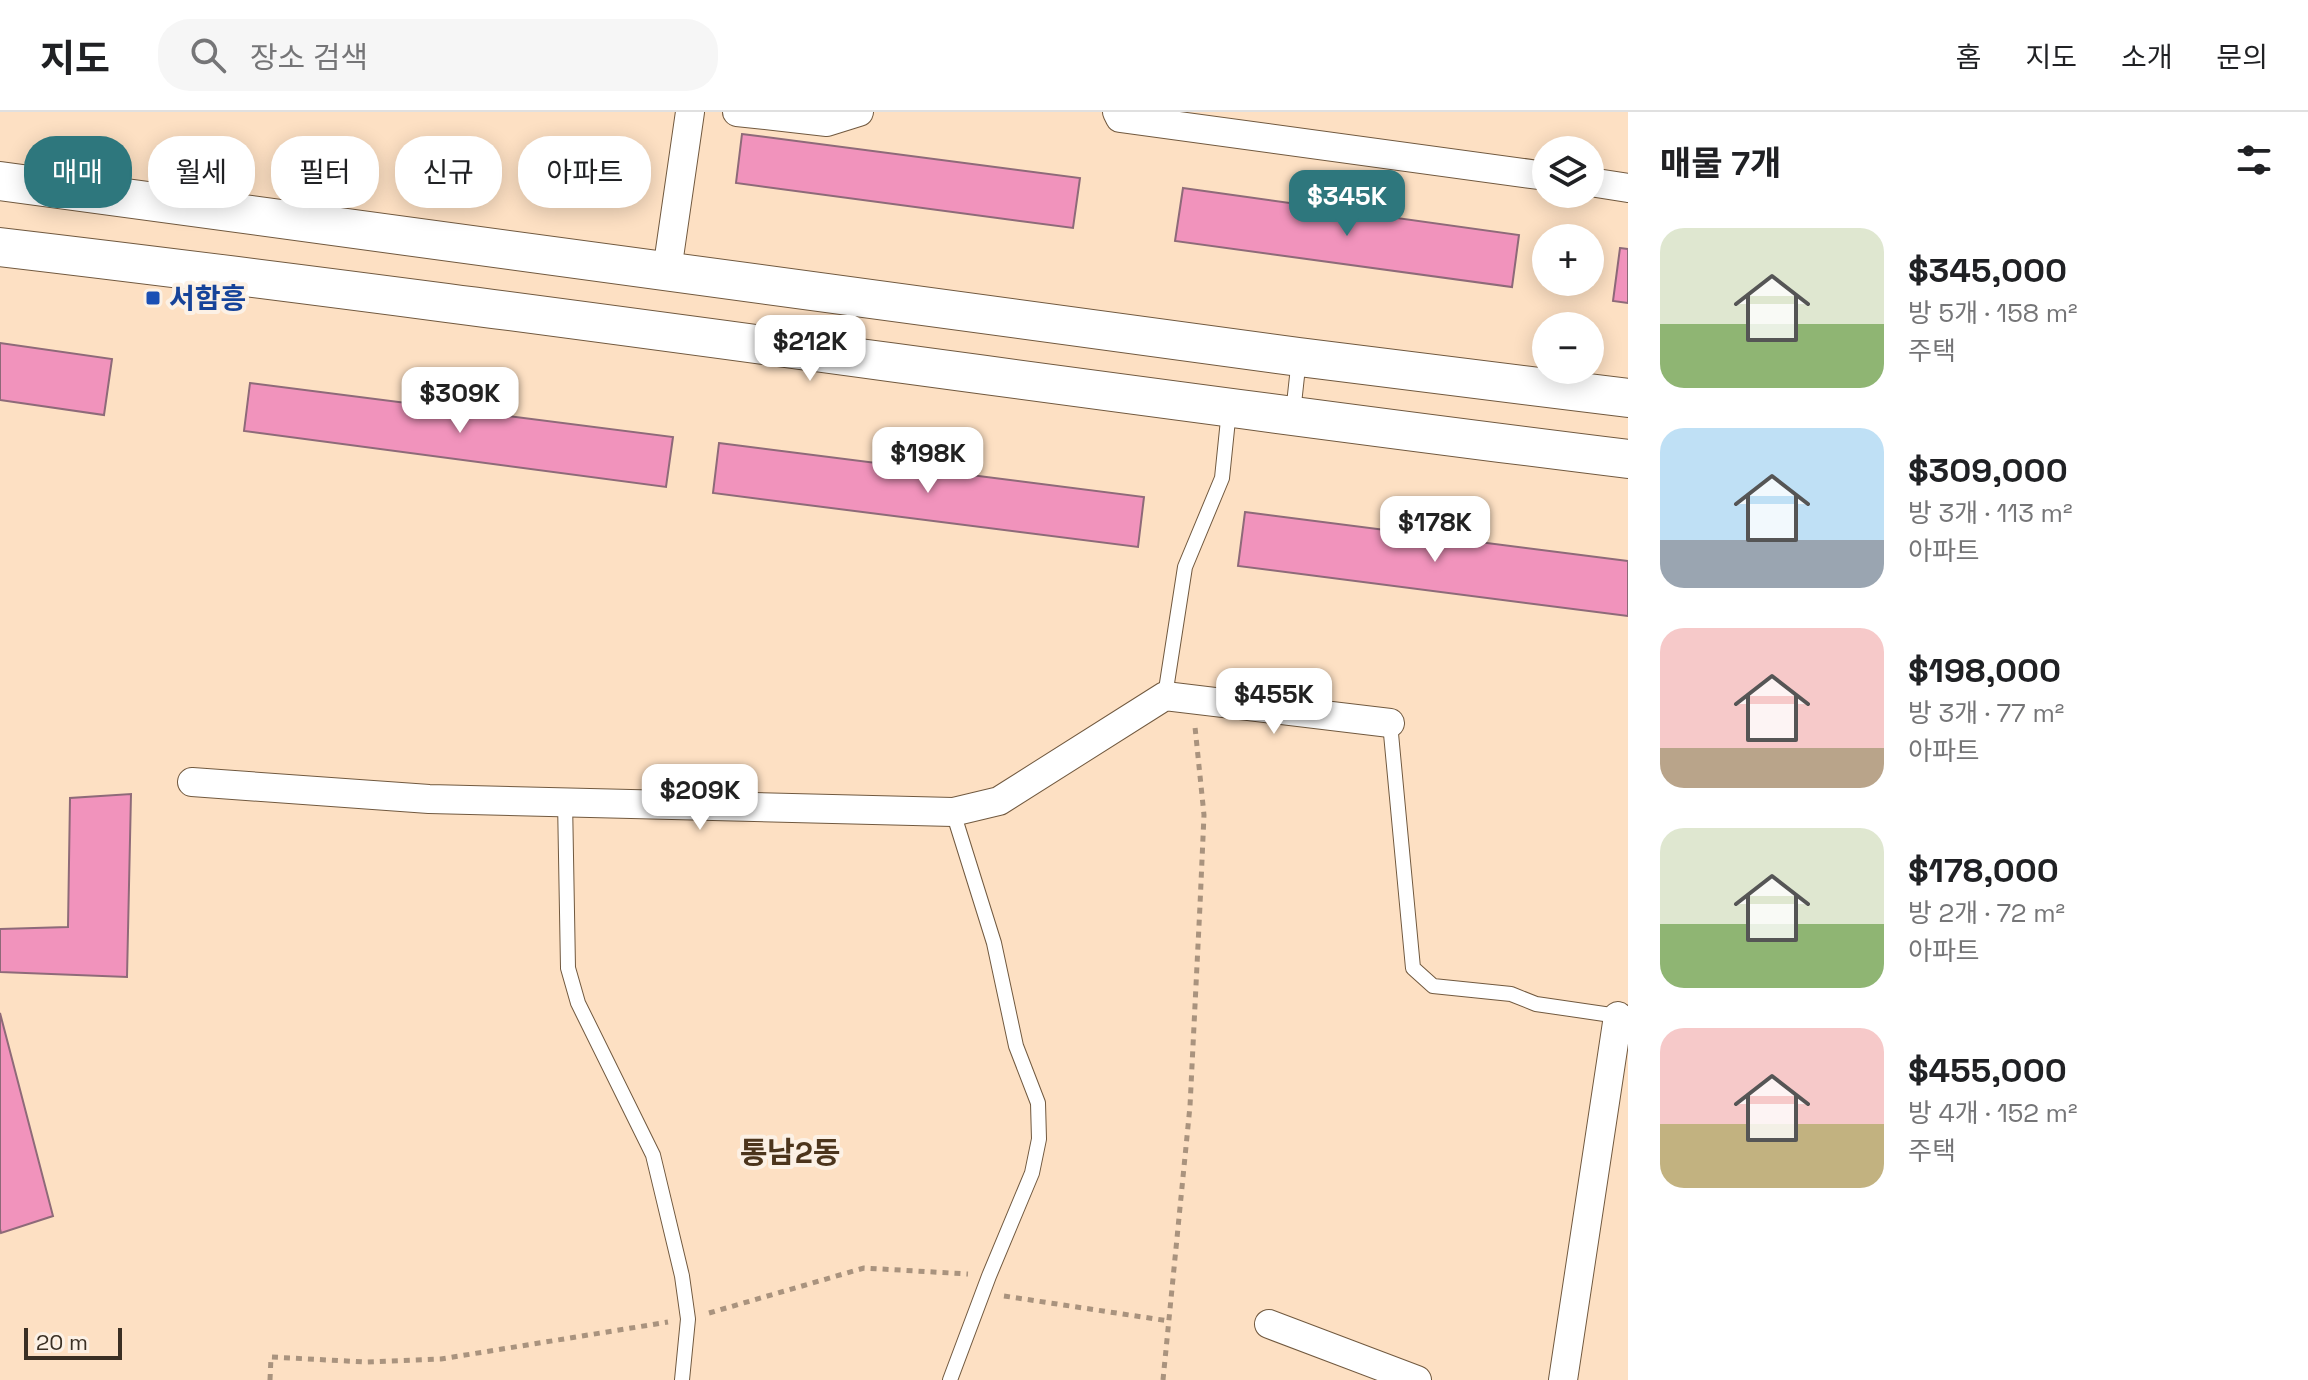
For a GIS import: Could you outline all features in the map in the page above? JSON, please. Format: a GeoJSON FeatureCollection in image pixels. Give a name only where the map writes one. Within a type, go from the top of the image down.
{"type":"FeatureCollection","features":[{"type":"Feature","properties":{"kind":"main road"},"geometry":{"type":"LineString","coordinates":[[0,181],[1299,357],[1628,398]]}},
{"type":"Feature","properties":{"kind":"main road"},"geometry":{"type":"LineString","coordinates":[[0,247],[237,275],[1628,459]]}},
{"type":"Feature","properties":{"kind":"street"},"geometry":{"type":"LineString","coordinates":[[667,271],[690,112]]}},
{"type":"Feature","properties":{"kind":"street"},"geometry":{"type":"LineString","coordinates":[[737,112],[827,122],[859,112]]}},
{"type":"Feature","properties":{"kind":"street"},"geometry":{"type":"LineString","coordinates":[[1117,112],[1120,118],[1532,174]]}},
{"type":"Feature","properties":{"kind":"street"},"geometry":{"type":"LineString","coordinates":[[1604,184],[1628,188]]}},
{"type":"Feature","properties":{"kind":"street"},"geometry":{"type":"LineString","coordinates":[[192,782],[429,799],[953,812],[999,801],[1178,698],[1390,723]]}},
{"type":"Feature","properties":{"kind":"street"},"geometry":{"type":"LineString","coordinates":[[1563,1380],[1618,1016]]}},
{"type":"Feature","properties":{"kind":"street"},"geometry":{"type":"LineString","coordinates":[[1269,1324],[1417,1380]]}},
{"type":"Feature","properties":{"kind":"lane"},"geometry":{"type":"LineString","coordinates":[[1293,417],[1299,357]]}},
{"type":"Feature","properties":{"kind":"lane"},"geometry":{"type":"LineString","coordinates":[[1178,698],[1185,567],[1222,478],[1230,408]]}},
{"type":"Feature","properties":{"kind":"lane"},"geometry":{"type":"LineString","coordinates":[[1390,723],[1413,968],[1433,986],[1511,994],[1536,1004],[1618,1016]]}},
{"type":"Feature","properties":{"kind":"lane"},"geometry":{"type":"LineString","coordinates":[[565,800],[568,968],[578,1003],[653,1155],[682,1276],[688,1319],[682,1380]]}},
{"type":"Feature","properties":{"kind":"lane"},"geometry":{"type":"LineString","coordinates":[[950,1380],[1032,1173],[1039,1139],[1038,1103],[1016,1046],[994,943],[953,812]]}},
{"type":"Feature","properties":{"kind":"path"},"geometry":{"type":"LineString","coordinates":[[1163,1380],[1190,1106],[1204,815],[1178,698]]}},
{"type":"Feature","properties":{"kind":"path"},"geometry":{"type":"LineString","coordinates":[[270,1380],[271,1357],[366,1362],[441,1359],[688,1319],[864,1268],[989,1276]]}},
{"type":"Feature","properties":{"kind":"path"},"geometry":{"type":"LineString","coordinates":[[983,1291],[1030,1302],[1169,1321]]}},
{"type":"Feature","properties":{"kind":"building"},"geometry":{"type":"Polygon","coordinates":[[[742,134],[1080,178],[1073,228],[736,183],[742,134]]]}},
{"type":"Feature","properties":{"kind":"building"},"geometry":{"type":"Polygon","coordinates":[[[1183,188],[1519,235],[1512,287],[1175,241],[1183,188]]]}},
{"type":"Feature","properties":{"kind":"building"},"geometry":{"type":"Polygon","coordinates":[[[1620,248],[1628,249],[1628,303],[1613,301],[1620,248]]]}},
{"type":"Feature","properties":{"kind":"building"},"geometry":{"type":"Polygon","coordinates":[[[0,343],[112,359],[104,415],[0,400],[0,343]]]}},
{"type":"Feature","properties":{"kind":"building"},"geometry":{"type":"Polygon","coordinates":[[[250,383],[673,437],[666,487],[244,431],[250,383]]]}},
{"type":"Feature","properties":{"kind":"building"},"geometry":{"type":"Polygon","coordinates":[[[719,443],[1144,497],[1138,547],[713,493],[719,443]]]}},
{"type":"Feature","properties":{"kind":"building"},"geometry":{"type":"Polygon","coordinates":[[[1245,512],[1628,561],[1628,616],[1238,566],[1245,512]]]}},
{"type":"Feature","properties":{"kind":"building"},"geometry":{"type":"Polygon","coordinates":[[[131,794],[127,977],[0,972],[0,929],[68,927],[70,798],[131,794]]]}},
{"type":"Feature","properties":{"kind":"building"},"geometry":{"type":"Polygon","coordinates":[[[0,1013],[53,1216],[1,1233],[0,1229],[0,1013]]]}},
{"type":"Feature","properties":{"kind":"place","name":"서함흥"},"geometry":{"type":"Point","coordinates":[153,298]}},
{"type":"Feature","properties":{"kind":"district","name":"통남2동"},"geometry":{"type":"Point","coordinates":[790,1153]}}]}
